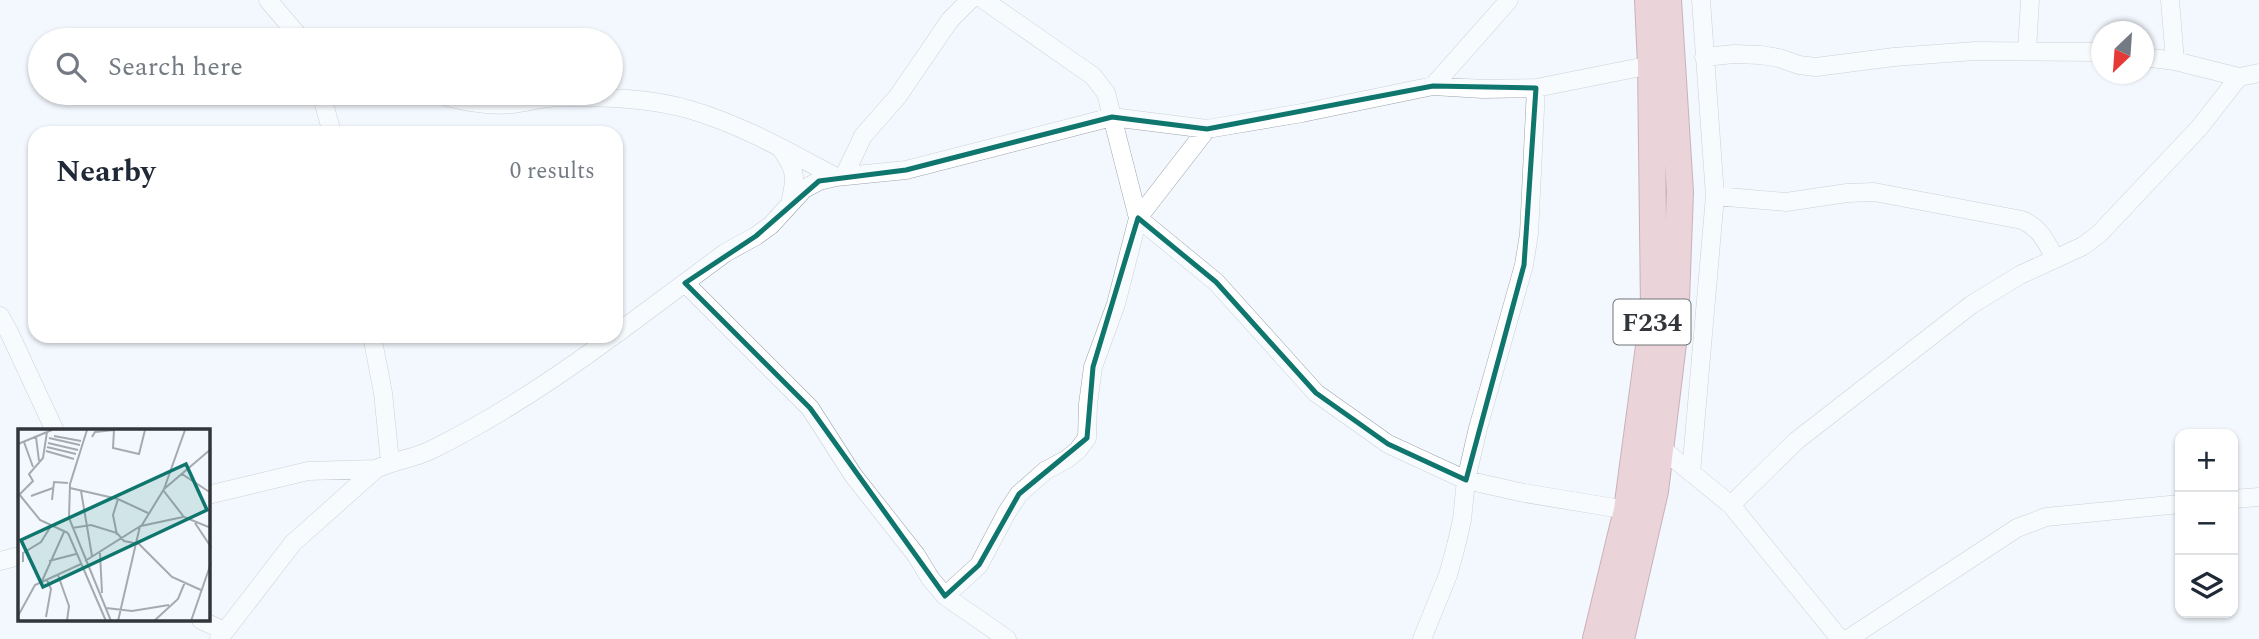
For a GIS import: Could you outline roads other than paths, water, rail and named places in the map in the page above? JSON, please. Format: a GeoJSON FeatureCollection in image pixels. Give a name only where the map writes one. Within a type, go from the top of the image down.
{"type":"FeatureCollection","features":[{"type":"Feature","properties":{"kind":"main road","name":"F234"},"geometry":{"type":"LineString","coordinates":[[1596,639],[1627,510],[1654,309],[1648,0]]}},
{"type":"Feature","properties":{"kind":"main road","name":"F234"},"geometry":{"type":"LineString","coordinates":[[1621,639],[1655,491],[1675,327],[1680,192],[1668,0]]}},
{"type":"Feature","properties":{"kind":"street"},"geometry":{"type":"LineString","coordinates":[[268,0],[292,28]]}},
{"type":"Feature","properties":{"kind":"street"},"geometry":{"type":"LineString","coordinates":[[840,176],[863,136],[898,96],[950,20],[970,0]]}},
{"type":"Feature","properties":{"kind":"street"},"geometry":{"type":"LineString","coordinates":[[984,0],[1093,76],[1106,93],[1138,218],[1216,282],[1317,393],[1388,444],[1466,480],[1524,493],[1627,510]]}},
{"type":"Feature","properties":{"kind":"street"},"geometry":{"type":"LineString","coordinates":[[1433,86],[1509,0]]}},
{"type":"Feature","properties":{"kind":"street"},"geometry":{"type":"LineString","coordinates":[[1691,473],[1715,196],[1701,0]]}},
{"type":"Feature","properties":{"kind":"street"},"geometry":{"type":"LineString","coordinates":[[2027,50],[2030,0]]}},
{"type":"Feature","properties":{"kind":"street"},"geometry":{"type":"LineString","coordinates":[[2170,0],[2175,61]]}},
{"type":"Feature","properties":{"kind":"street"},"geometry":{"type":"LineString","coordinates":[[1704,57],[1761,55],[1816,67],[1948,53],[2027,50],[2091,52]]}},
{"type":"Feature","properties":{"kind":"street"},"geometry":{"type":"LineString","coordinates":[[2154,58],[2239,77],[2259,73]]}},
{"type":"Feature","properties":{"kind":"street"},"geometry":{"type":"LineString","coordinates":[[623,329],[725,253],[771,225],[804,189],[819,181],[840,176],[906,170],[1112,117],[1208,129],[1433,86],[1536,88],[1651,65]]}},
{"type":"Feature","properties":{"kind":"street"},"geometry":{"type":"LineString","coordinates":[[1731,505],[1796,441],[1971,305],[2020,275],[2083,246],[2099,234],[2199,128],[2239,77]]}},
{"type":"Feature","properties":{"kind":"street"},"geometry":{"type":"LineString","coordinates":[[1422,639],[1448,575],[1456,546],[1466,480],[1480,418],[1524,265],[1530,234],[1536,88]]}},
{"type":"Feature","properties":{"kind":"street"},"geometry":{"type":"LineString","coordinates":[[623,100],[659,103],[702,114],[840,176]]}},
{"type":"Feature","properties":{"kind":"street"},"geometry":{"type":"LineString","coordinates":[[324,105],[330,126]]}},
{"type":"Feature","properties":{"kind":"street"},"geometry":{"type":"LineString","coordinates":[[945,596],[979,565],[1019,494],[1045,471],[1068,459],[1087,438],[1093,367],[1116,304],[1138,218],[1208,129]]}},
{"type":"Feature","properties":{"kind":"street"},"geometry":{"type":"LineString","coordinates":[[780,148],[794,172],[795,181],[790,204]]}},
{"type":"Feature","properties":{"kind":"street"},"geometry":{"type":"LineString","coordinates":[[1715,196],[1786,202],[1874,192],[2022,220],[2035,226],[2045,238],[2055,259]]}},
{"type":"Feature","properties":{"kind":"street"},"geometry":{"type":"LineString","coordinates":[[685,283],[810,408],[853,475],[945,596],[1007,639]]}},
{"type":"Feature","properties":{"kind":"street"},"geometry":{"type":"LineString","coordinates":[[0,316],[54,429]]}},
{"type":"Feature","properties":{"kind":"street"},"geometry":{"type":"LineString","coordinates":[[204,622],[222,635],[293,543],[383,466],[383,393],[373,343]]}},
{"type":"Feature","properties":{"kind":"street"},"geometry":{"type":"LineString","coordinates":[[210,495],[308,471],[383,466],[427,452],[524,398],[603,343]]}},
{"type":"Feature","properties":{"kind":"street"},"geometry":{"type":"LineString","coordinates":[[1661,448],[1731,505],[1840,639]]}},
{"type":"Feature","properties":{"kind":"street"},"geometry":{"type":"LineString","coordinates":[[2238,499],[2259,497]]}},
{"type":"Feature","properties":{"kind":"street"},"geometry":{"type":"LineString","coordinates":[[1848,639],[2017,528],[2046,517],[2175,504]]}},
{"type":"Feature","properties":{"kind":"street"},"geometry":{"type":"LineString","coordinates":[[0,561],[18,556]]}}]}
